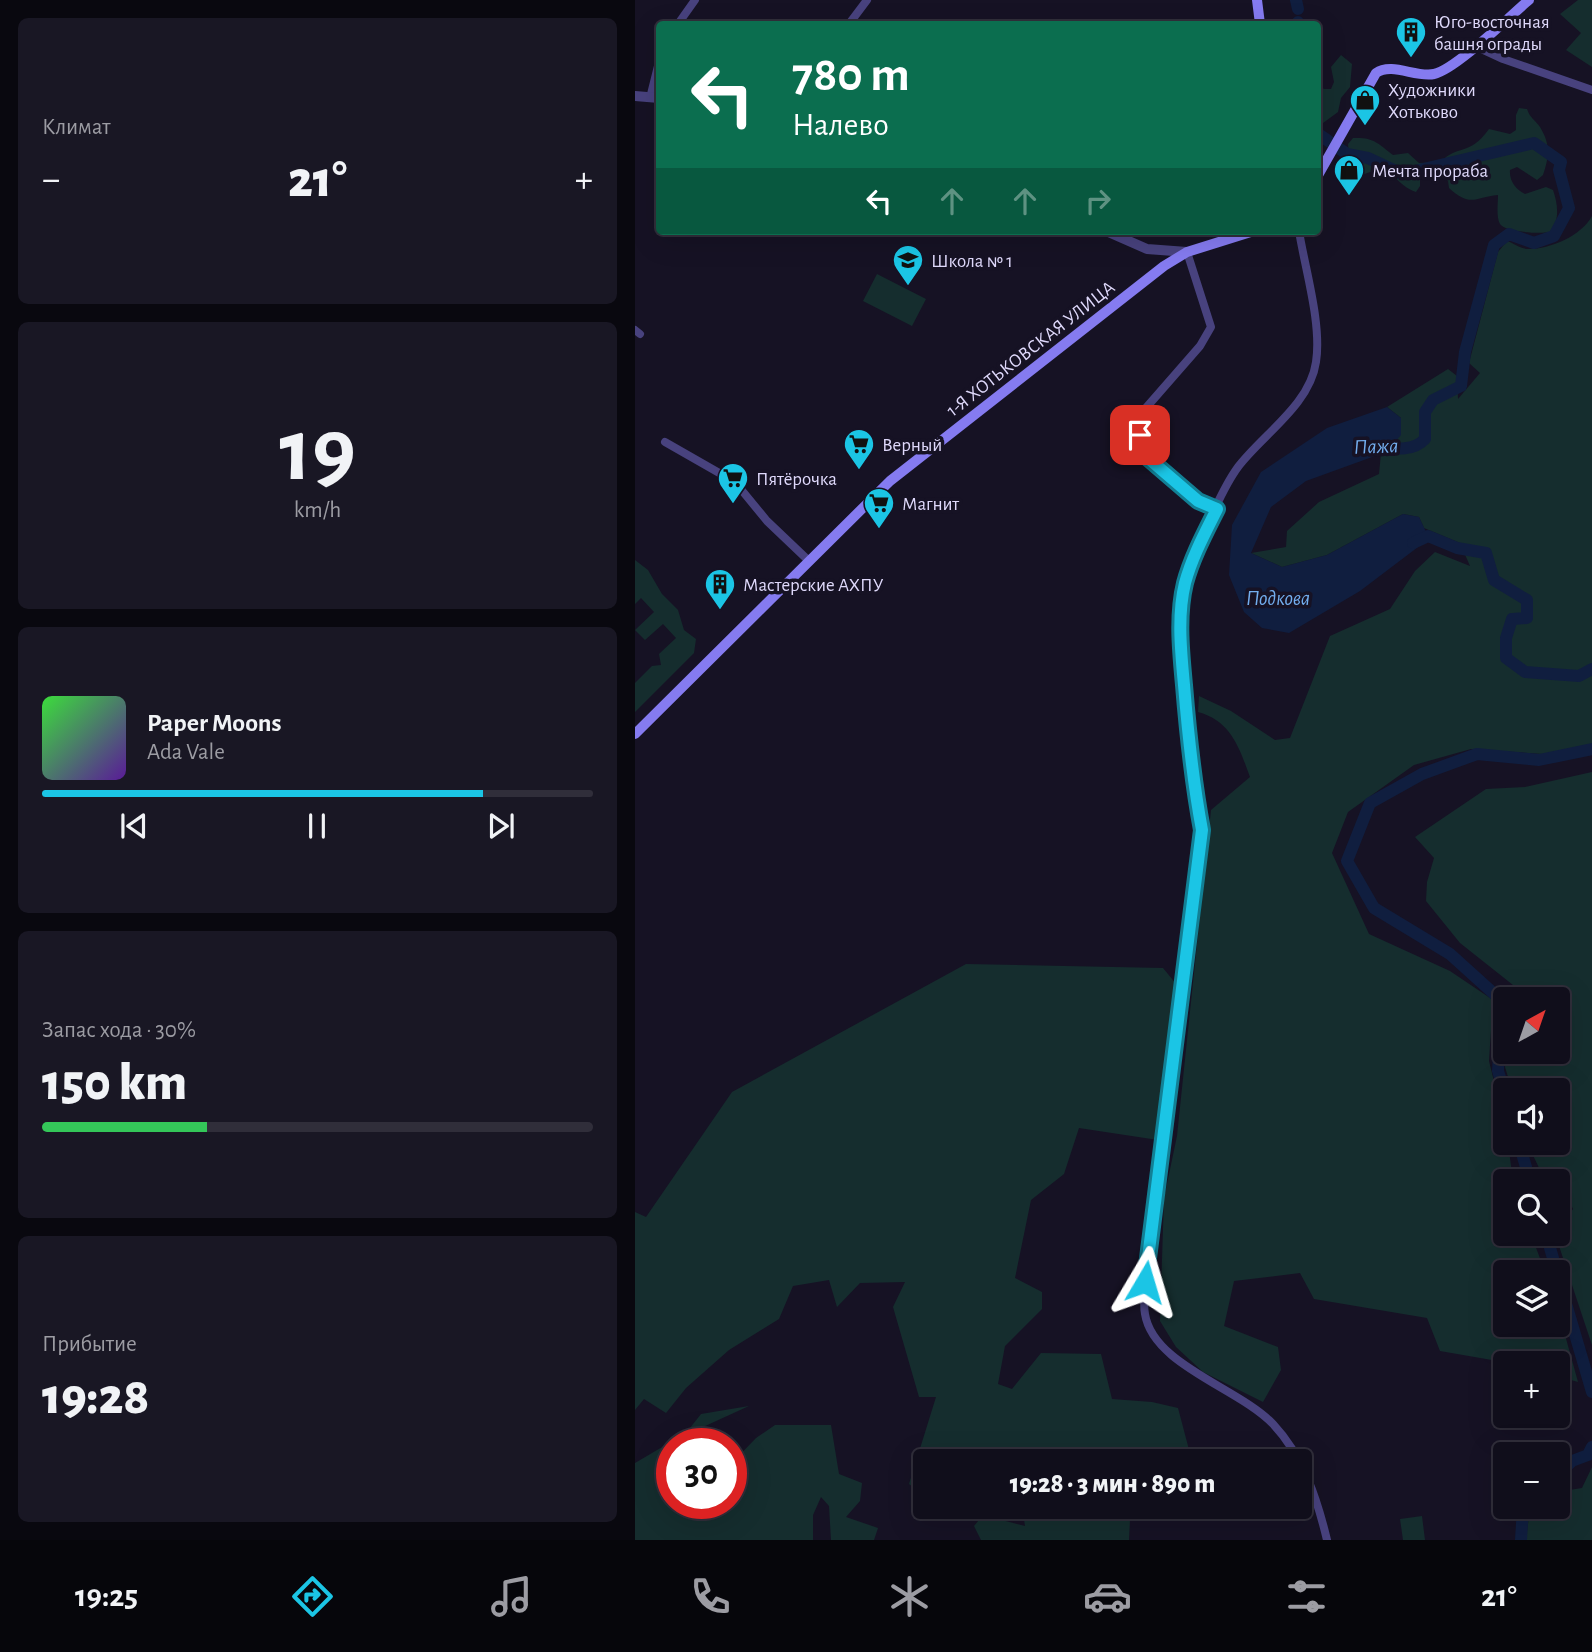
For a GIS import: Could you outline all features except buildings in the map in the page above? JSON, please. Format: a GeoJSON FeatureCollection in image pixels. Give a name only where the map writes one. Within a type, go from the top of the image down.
{"type":"FeatureCollection","features":[{"type":"Feature","properties":{"kind":"main road"},"geometry":{"type":"LineString","coordinates":[[1257,0],[1260,21]]}},
{"type":"Feature","properties":{"kind":"main road"},"geometry":{"type":"LineString","coordinates":[[1321,171],[1330,158],[1341,131],[1379,70],[1385,68],[1433,75],[1448,67],[1529,0]]}},
{"type":"Feature","properties":{"kind":"main road"},"geometry":{"type":"LineString","coordinates":[[1321,164],[1330,158]]}},
{"type":"Feature","properties":{"kind":"main road","name":"1-Я ХОТЬКОВСКАЯ УЛИЦА"},"geometry":{"type":"LineString","coordinates":[[635,734],[905,468],[1153,274],[1187,252],[1241,235]]}},
{"type":"Feature","properties":{"kind":"street"},"geometry":{"type":"LineString","coordinates":[[680,21],[695,0]]}},
{"type":"Feature","properties":{"kind":"street"},"geometry":{"type":"LineString","coordinates":[[851,21],[867,0]]}},
{"type":"Feature","properties":{"kind":"street"},"geometry":{"type":"LineString","coordinates":[[1474,46],[1592,90]]}},
{"type":"Feature","properties":{"kind":"street"},"geometry":{"type":"LineString","coordinates":[[635,96],[655,98]]}},
{"type":"Feature","properties":{"kind":"street"},"geometry":{"type":"LineString","coordinates":[[1115,235],[1147,249],[1187,252],[1211,327],[1200,346],[1138,417],[1141,452],[1198,501],[1217,509]]}},
{"type":"Feature","properties":{"kind":"street"},"geometry":{"type":"LineString","coordinates":[[1300,235],[1316,332],[1316,363],[1305,391],[1237,468],[1198,549],[1185,584],[1181,611],[1180,640],[1191,771],[1202,830],[1145,1282],[1145,1315],[1155,1339],[1170,1355],[1243,1399],[1272,1424],[1299,1458],[1320,1511],[1327,1540]]}},
{"type":"Feature","properties":{"kind":"street"},"geometry":{"type":"LineString","coordinates":[[665,442],[735,482],[767,521],[809,561]]}},
{"type":"Feature","properties":{"kind":"green space"},"geometry":{"type":"Polygon","coordinates":[[[1578,0],[1592,0],[1592,67],[1566,50],[1581,33],[1560,14],[1578,0]]]}},
{"type":"Feature","properties":{"kind":"green space"},"geometry":{"type":"Polygon","coordinates":[[[1341,55],[1352,64],[1350,87],[1341,98],[1338,112],[1321,125],[1321,86],[1331,89],[1334,82],[1331,67],[1341,55]]]}},
{"type":"Feature","properties":{"kind":"green space"},"geometry":{"type":"Polygon","coordinates":[[[1519,108],[1527,109],[1540,127],[1546,140],[1548,157],[1543,175],[1537,180],[1517,167],[1510,170],[1511,178],[1516,188],[1525,194],[1546,187],[1553,190],[1557,212],[1550,232],[1523,232],[1503,227],[1498,218],[1498,195],[1468,200],[1449,188],[1448,181],[1442,176],[1420,179],[1416,192],[1387,172],[1373,171],[1362,175],[1350,167],[1348,144],[1353,138],[1375,142],[1393,155],[1408,153],[1419,163],[1441,162],[1452,153],[1475,143],[1489,129],[1510,134],[1516,130],[1519,108]]]}},
{"type":"Feature","properties":{"kind":"green space"},"geometry":{"type":"Polygon","coordinates":[[[1592,216],[1592,744],[1542,754],[1471,749],[1414,765],[1348,812],[1332,853],[1369,934],[1450,971],[1493,1000],[1489,1061],[1493,1078],[1493,1155],[1510,1155],[1511,1169],[1493,1169],[1493,1246],[1535,1246],[1541,1260],[1493,1260],[1493,1337],[1566,1337],[1569,1351],[1493,1351],[1493,1360],[1440,1351],[1427,1318],[1314,1299],[1300,1273],[1234,1281],[1224,1326],[1278,1347],[1281,1370],[1263,1402],[1203,1372],[1176,1347],[1160,1321],[1164,1198],[1177,1136],[1211,810],[1250,777],[1237,746],[1226,729],[1219,722],[1198,712],[1199,696],[1231,711],[1275,740],[1290,738],[1330,636],[1390,609],[1415,571],[1435,552],[1470,566],[1460,543],[1424,528],[1419,517],[1403,514],[1327,555],[1282,567],[1251,553],[1286,547],[1287,531],[1319,502],[1379,474],[1381,453],[1386,451],[1401,418],[1387,407],[1448,369],[1457,376],[1458,399],[1480,373],[1469,363],[1498,252],[1507,241],[1525,249],[1546,247],[1565,240],[1592,216]]]}},
{"type":"Feature","properties":{"kind":"green space"},"geometry":{"type":"Polygon","coordinates":[[[877,274],[926,299],[912,326],[863,301],[877,274]]]}},
{"type":"Feature","properties":{"kind":"green space"},"geometry":{"type":"Polygon","coordinates":[[[635,560],[648,570],[662,594],[678,610],[684,630],[696,639],[694,653],[635,712],[635,683],[652,666],[661,665],[659,654],[676,638],[663,624],[645,640],[635,630],[654,612],[641,598],[635,604],[635,560]]]}},
{"type":"Feature","properties":{"kind":"green space"},"geometry":{"type":"Polygon","coordinates":[[[1592,772],[1592,1345],[1570,1279],[1570,1260],[1564,1260],[1559,1246],[1570,1246],[1570,1213],[1573,1209],[1570,1202],[1570,1169],[1540,1169],[1533,1155],[1570,1155],[1570,1078],[1508,1078],[1505,1067],[1505,1064],[1570,1064],[1570,987],[1513,987],[1460,943],[1426,901],[1427,882],[1434,858],[1415,837],[1486,789],[1525,787],[1592,772]]]}},
{"type":"Feature","properties":{"kind":"green space"},"geometry":{"type":"Polygon","coordinates":[[[966,964],[1163,968],[1177,985],[1158,1140],[1079,1128],[1064,1174],[1031,1200],[1015,1278],[1042,1292],[1042,1309],[1005,1346],[998,1384],[1012,1389],[1041,1353],[1101,1354],[1112,1399],[1152,1402],[1178,1408],[1189,1449],[920,1449],[936,1397],[919,1397],[893,1307],[905,1282],[860,1283],[837,1307],[829,1280],[793,1286],[779,1319],[729,1350],[686,1388],[666,1413],[644,1399],[635,1410],[635,1212],[646,1217],[732,1092],[966,964]]]}},
{"type":"Feature","properties":{"kind":"green space"},"geometry":{"type":"Polygon","coordinates":[[[1570,1353],[1578,1382],[1570,1380],[1570,1353]]]}},
{"type":"Feature","properties":{"kind":"green space"},"geometry":{"type":"Polygon","coordinates":[[[749,1406],[702,1428],[690,1428],[701,1414],[749,1406]]]}},
{"type":"Feature","properties":{"kind":"green space"},"geometry":{"type":"Polygon","coordinates":[[[775,1425],[831,1425],[839,1474],[862,1483],[860,1501],[846,1517],[878,1528],[874,1540],[831,1540],[829,1506],[821,1497],[813,1515],[813,1540],[635,1540],[635,1463],[656,1451],[656,1519],[747,1519],[747,1447],[775,1425]]]}},
{"type":"Feature","properties":{"kind":"green space"},"geometry":{"type":"Polygon","coordinates":[[[1592,1467],[1592,1540],[1526,1540],[1529,1519],[1570,1519],[1570,1490],[1582,1488],[1592,1467]]]}},
{"type":"Feature","properties":{"kind":"green space"},"geometry":{"type":"Polygon","coordinates":[[[913,1471],[913,1487],[909,1484],[913,1471]]]}},
{"type":"Feature","properties":{"kind":"green space"},"geometry":{"type":"Polygon","coordinates":[[[1422,1516],[1425,1540],[1403,1540],[1400,1519],[1422,1516]]]}},
{"type":"Feature","properties":{"kind":"green space"},"geometry":{"type":"Polygon","coordinates":[[[980,1519],[998,1519],[1025,1526],[1024,1519],[1131,1519],[1129,1540],[981,1540],[974,1526],[980,1519]]]}},
{"type":"Feature","properties":{"kind":"water","name":"Подкова"},"geometry":{"type":"Polygon","coordinates":[[[1387,407],[1401,418],[1401,435],[1386,452],[1306,481],[1271,507],[1251,553],[1282,567],[1327,555],[1403,514],[1419,517],[1428,536],[1422,544],[1360,591],[1289,633],[1262,628],[1244,612],[1229,575],[1232,525],[1261,472],[1327,428],[1387,407]]]}},
{"type":"Feature","properties":{"kind":"waterway","name":"Пажа"},"geometry":{"type":"LineString","coordinates":[[1296,0],[1298,9]]}},
{"type":"Feature","properties":{"kind":"waterway","name":"Пажа"},"geometry":{"type":"LineString","coordinates":[[1321,136],[1347,154],[1368,158],[1402,174],[1534,143],[1561,162],[1559,170],[1569,208],[1554,236],[1534,243],[1509,234],[1494,245],[1465,352],[1461,386],[1433,400],[1425,412],[1425,439],[1420,443],[1401,448],[1375,446]]}},
{"type":"Feature","properties":{"kind":"waterway","name":"Пажа"},"geometry":{"type":"LineString","coordinates":[[1413,543],[1428,536],[1457,548],[1486,553],[1494,580],[1527,600],[1527,618],[1512,619],[1506,638],[1506,658],[1525,672],[1579,676],[1592,669]]}},
{"type":"Feature","properties":{"kind":"waterway","name":"Пажа"},"geometry":{"type":"LineString","coordinates":[[1500,1078],[1498,1071],[1502,1001],[1450,954],[1374,908],[1347,861],[1370,803],[1422,774],[1477,754],[1539,760],[1592,749]]}},
{"type":"Feature","properties":{"kind":"waterway","name":"Пажа"},"geometry":{"type":"LineString","coordinates":[[1522,1155],[1527,1169]]}},
{"type":"Feature","properties":{"kind":"waterway","name":"Пажа"},"geometry":{"type":"LineString","coordinates":[[1549,1246],[1554,1260]]}},
{"type":"Feature","properties":{"kind":"waterway","name":"Пажа"},"geometry":{"type":"LineString","coordinates":[[1570,1317],[1592,1392]]}},
{"type":"Feature","properties":{"kind":"waterway","name":"Пажа"},"geometry":{"type":"LineString","coordinates":[[1570,1463],[1588,1455],[1592,1447]]}},
{"type":"Feature","properties":{"kind":"waterway","name":"Пажа"},"geometry":{"type":"LineString","coordinates":[[1521,1540],[1522,1519]]}},
{"type":"Feature","properties":{"kind":"place","name":"Юго-восточная башня ограды"},"geometry":{"type":"Point","coordinates":[1411,59]}},
{"type":"Feature","properties":{"kind":"place","name":"Художники Хотьково"},"geometry":{"type":"Point","coordinates":[1365,127]}},
{"type":"Feature","properties":{"kind":"place","name":"Мечта прораба"},"geometry":{"type":"Point","coordinates":[1349,197]}},
{"type":"Feature","properties":{"kind":"place","name":"Школа № 1"},"geometry":{"type":"Point","coordinates":[908,287]}},
{"type":"Feature","properties":{"kind":"place","name":"Верный"},"geometry":{"type":"Point","coordinates":[859,471]}},
{"type":"Feature","properties":{"kind":"place","name":"Пятёрочка"},"geometry":{"type":"Point","coordinates":[733,505]}},
{"type":"Feature","properties":{"kind":"place","name":"Магнит"},"geometry":{"type":"Point","coordinates":[879,530]}},
{"type":"Feature","properties":{"kind":"place","name":"Мастерские АХПУ"},"geometry":{"type":"Point","coordinates":[720,611]}},
{"type":"Feature","properties":{"kind":"route"},"geometry":{"type":"LineString","coordinates":[[1140,435],[1141,452],[1198,501],[1217,509],[1185,584],[1181,611],[1180,640],[1191,771],[1202,830],[1145,1282]]}}]}
